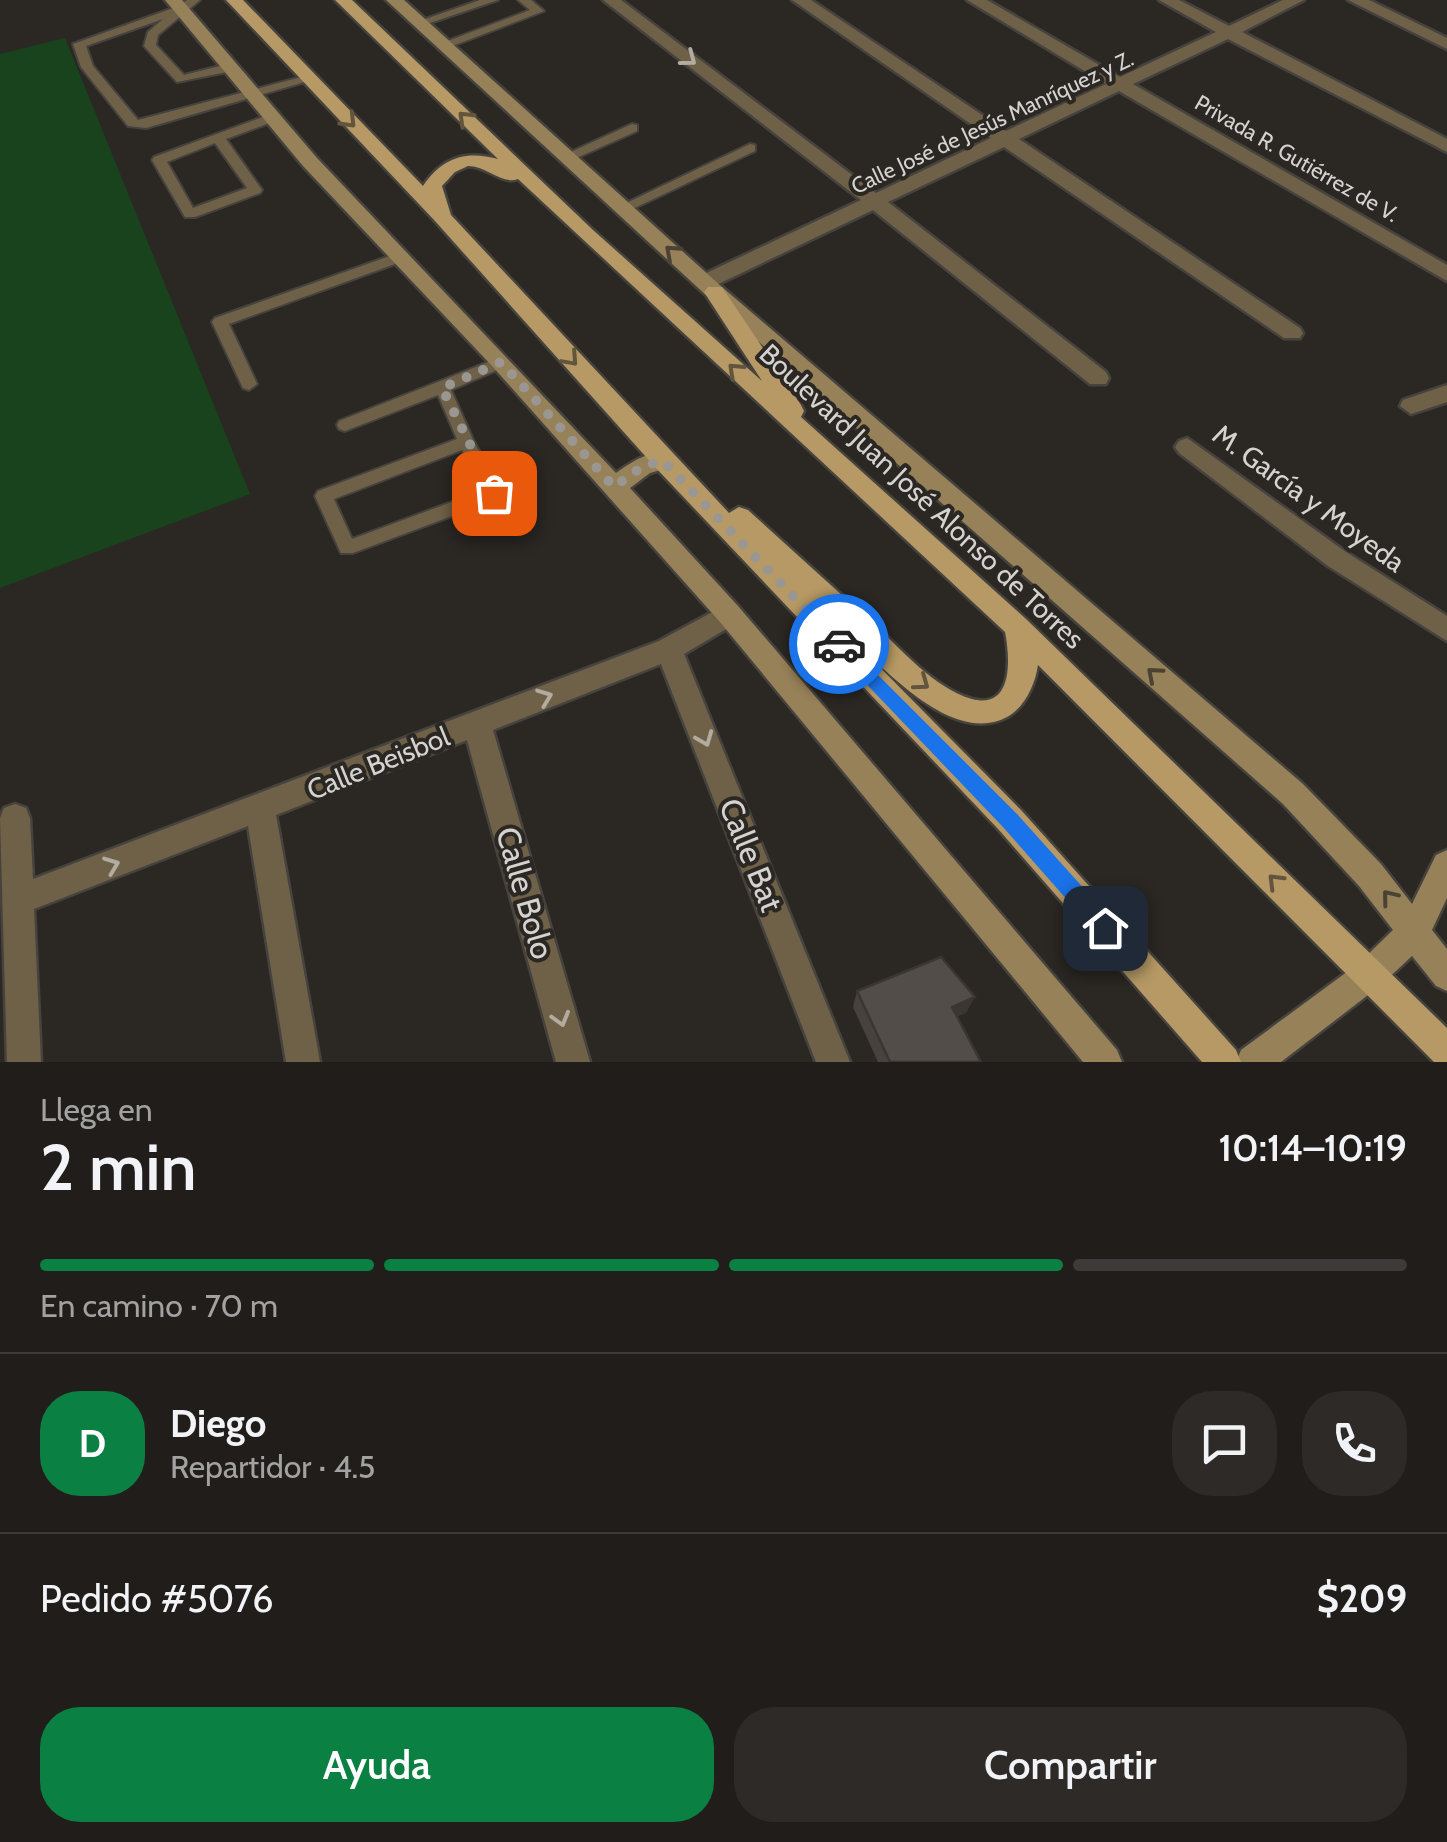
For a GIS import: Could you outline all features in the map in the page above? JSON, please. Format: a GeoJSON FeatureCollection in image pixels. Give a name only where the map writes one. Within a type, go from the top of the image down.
{"type":"FeatureCollection","features":[{"type":"Feature","properties":{"kind":"main road"},"geometry":{"type":"LineString","coordinates":[[234,0],[442,217],[663,461],[1010,820],[1224,1062]]}},
{"type":"Feature","properties":{"kind":"main road","name":"Boulevard Juan José Alonso de Torres"},"geometry":{"type":"LineString","coordinates":[[342,0],[586,234],[1017,627],[1447,1054]]}},
{"type":"Feature","properties":{"kind":"main road"},"geometry":{"type":"LineString","coordinates":[[442,217],[432,186],[441,171],[478,158],[504,170],[549,209],[586,234]]}},
{"type":"Feature","properties":{"kind":"main road"},"geometry":{"type":"LineString","coordinates":[[710,287],[815,445]]}},
{"type":"Feature","properties":{"kind":"main road"},"geometry":{"type":"LineString","coordinates":[[663,461],[711,491],[882,651],[947,700],[978,713],[997,708],[1010,698],[1020,684],[1024,666],[1017,627]]}},
{"type":"Feature","properties":{"kind":"street"},"geometry":{"type":"LineString","coordinates":[[394,0],[710,287],[1293,794],[1332,832],[1415,931],[1447,976]]}},
{"type":"Feature","properties":{"kind":"street"},"geometry":{"type":"LineString","coordinates":[[612,0],[1098,378]]}},
{"type":"Feature","properties":{"kind":"street"},"geometry":{"type":"LineString","coordinates":[[800,0],[1292,333]]}},
{"type":"Feature","properties":{"kind":"street","name":"Privada R. Gutiérrez de V."},"geometry":{"type":"LineString","coordinates":[[976,0],[1447,274]]}},
{"type":"Feature","properties":{"kind":"street"},"geometry":{"type":"LineString","coordinates":[[1168,0],[1447,146]]}},
{"type":"Feature","properties":{"kind":"street","name":"Calle José de Jesús Manríquez y Z."},"geometry":{"type":"LineString","coordinates":[[710,287],[876,202],[1296,0]]}},
{"type":"Feature","properties":{"kind":"street"},"geometry":{"type":"LineString","coordinates":[[1356,0],[1447,44]]}},
{"type":"Feature","properties":{"kind":"street"},"geometry":{"type":"LineString","coordinates":[[183,3],[251,96],[501,362],[729,614],[1105,1062]]}},
{"type":"Feature","properties":{"kind":"street"},"geometry":{"type":"LineString","coordinates":[[1411,406],[1447,393]]}},
{"type":"Feature","properties":{"kind":"street","name":"M. García y Moyeda"},"geometry":{"type":"LineString","coordinates":[[1187,447],[1337,559],[1447,630]]}},
{"type":"Feature","properties":{"kind":"street"},"geometry":{"type":"LineString","coordinates":[[614,487],[643,466],[663,461]]}},
{"type":"Feature","properties":{"kind":"street","name":"Calle Beisbol"},"geometry":{"type":"LineString","coordinates":[[20,899],[260,810],[669,648],[729,614]]}},
{"type":"Feature","properties":{"kind":"street","name":"Calle Bat"},"geometry":{"type":"LineString","coordinates":[[669,648],[832,1062]]}},
{"type":"Feature","properties":{"kind":"street","name":"Calle Bolo"},"geometry":{"type":"LineString","coordinates":[[478,723],[573,1062]]}},
{"type":"Feature","properties":{"kind":"street"},"geometry":{"type":"LineString","coordinates":[[260,810],[303,1062]]}},
{"type":"Feature","properties":{"kind":"street"},"geometry":{"type":"LineString","coordinates":[[15,818],[24,1062]]}},
{"type":"Feature","properties":{"kind":"street"},"geometry":{"type":"LineString","coordinates":[[1253,1062],[1370,974],[1415,931],[1447,865]]}},
{"type":"Feature","properties":{"kind":"street"},"geometry":{"type":"LineString","coordinates":[[1440,1062],[1447,1054]]}},
{"type":"Feature","properties":{"kind":"lane"},"geometry":{"type":"LineString","coordinates":[[420,23],[492,0]]}},
{"type":"Feature","properties":{"kind":"lane"},"geometry":{"type":"LineString","coordinates":[[443,45],[538,11],[524,0]]}},
{"type":"Feature","properties":{"kind":"lane"},"geometry":{"type":"LineString","coordinates":[[183,3],[79,44],[87,67],[134,123],[142,125],[308,78]]}},
{"type":"Feature","properties":{"kind":"lane"},"geometry":{"type":"LineString","coordinates":[[183,3],[152,34],[150,46],[181,79],[228,68]]}},
{"type":"Feature","properties":{"kind":"lane"},"geometry":{"type":"LineString","coordinates":[[218,138],[255,190],[190,214],[159,160],[271,118]]}},
{"type":"Feature","properties":{"kind":"lane"},"geometry":{"type":"LineString","coordinates":[[567,157],[632,128]]}},
{"type":"Feature","properties":{"kind":"lane"},"geometry":{"type":"LineString","coordinates":[[623,208],[750,148]]}},
{"type":"Feature","properties":{"kind":"lane"},"geometry":{"type":"LineString","coordinates":[[250,384],[220,322],[401,257]]}},
{"type":"Feature","properties":{"kind":"lane"},"geometry":{"type":"LineString","coordinates":[[345,425],[501,362]]}},
{"type":"Feature","properties":{"kind":"lane"},"geometry":{"type":"LineString","coordinates":[[442,388],[494,493],[347,548],[324,496],[466,442]]}},
{"type":"Feature","properties":{"kind":"green space"},"geometry":{"type":"Polygon","coordinates":[[[65,38],[250,494],[0,588],[0,54],[65,38]]]}},
{"type":"Feature","properties":{"kind":"building"},"geometry":{"type":"Polygon","coordinates":[[[941,957],[975,997],[952,1007],[981,1062],[890,1062],[857,991],[941,957]]]}},
{"type":"Feature","properties":{"kind":"way so far"},"geometry":{"type":"LineString","coordinates":[[494,493],[442,388],[501,362],[614,487],[643,466],[663,461],[839,644]]}},
{"type":"Feature","properties":{"kind":"route"},"geometry":{"type":"LineString","coordinates":[[839,644],[1010,820],[1105,928]]}}]}
